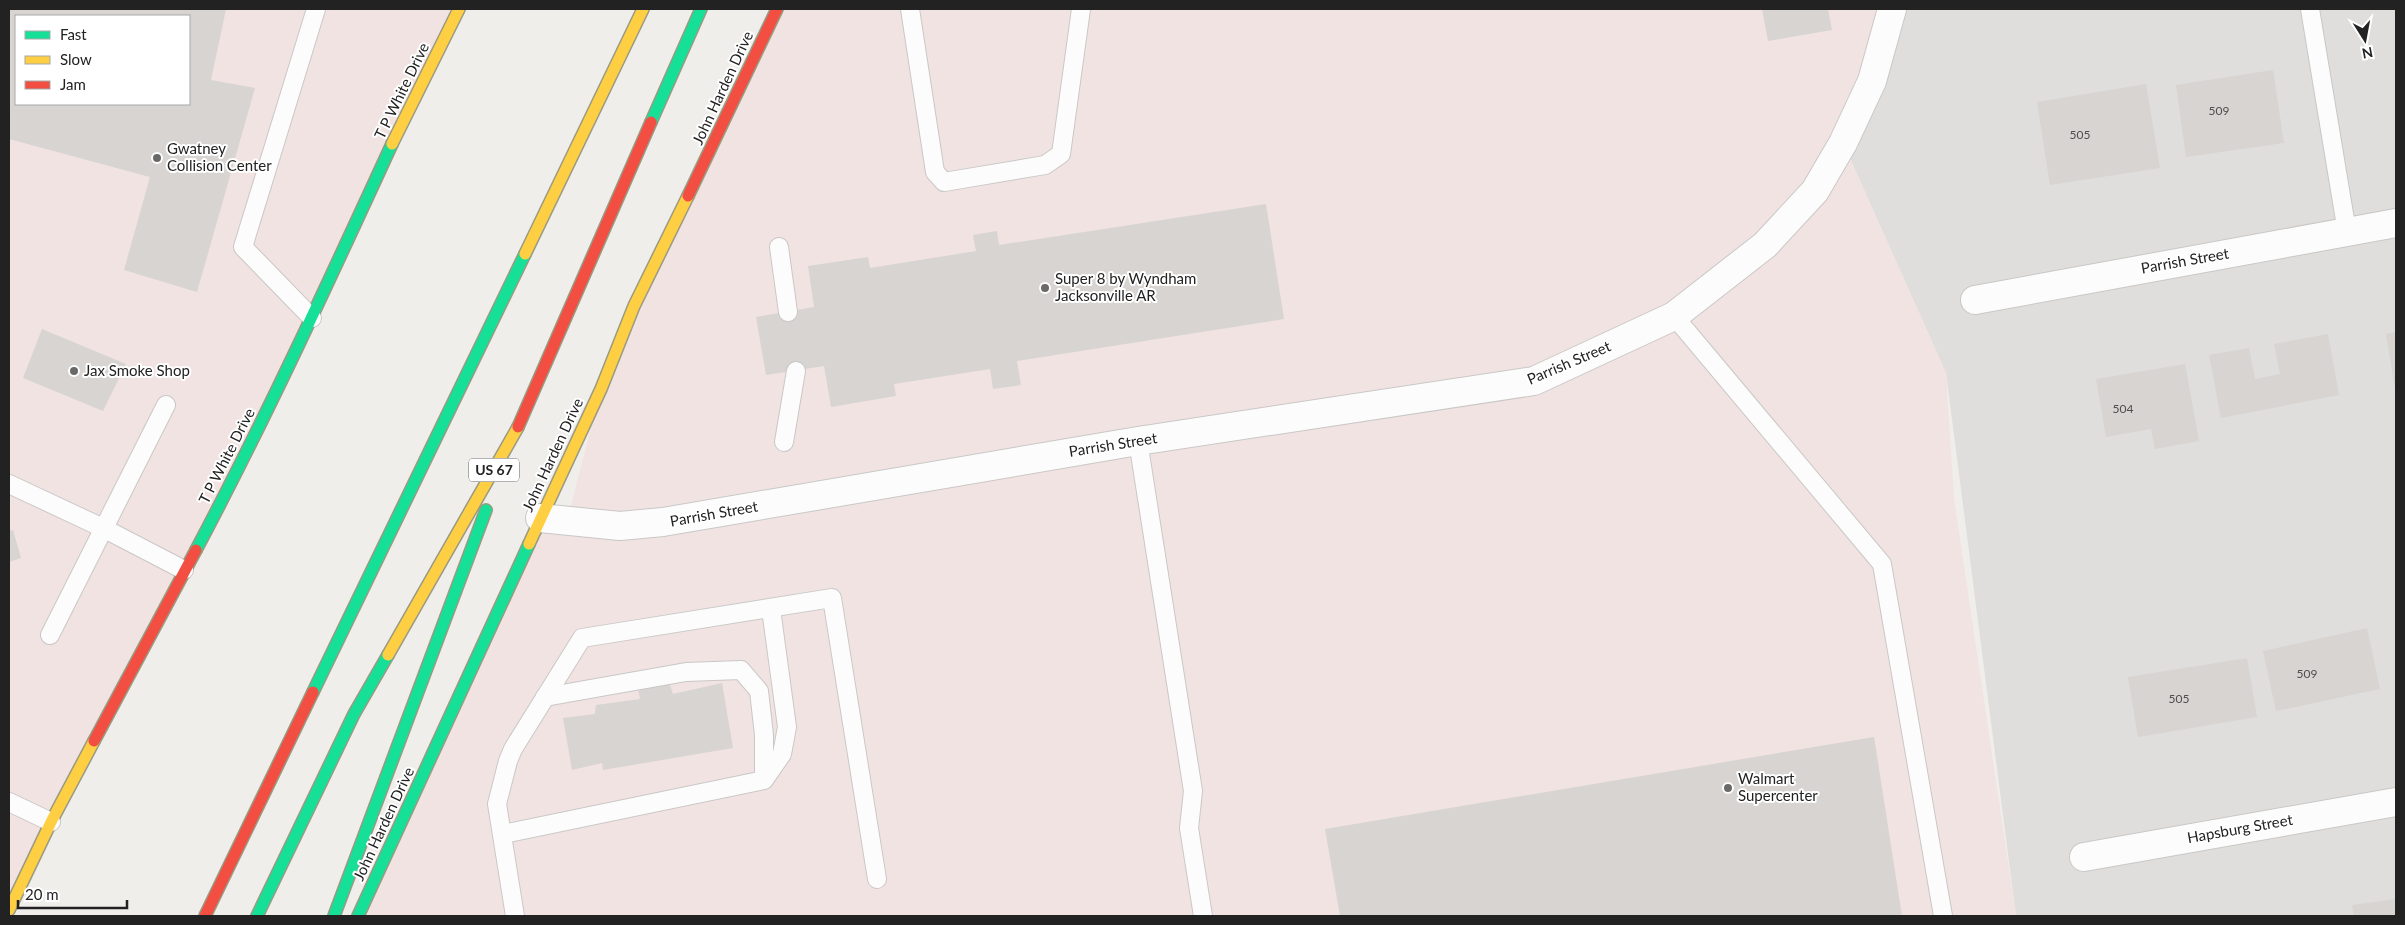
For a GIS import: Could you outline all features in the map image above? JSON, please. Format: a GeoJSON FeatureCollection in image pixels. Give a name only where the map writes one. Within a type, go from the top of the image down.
{"type":"FeatureCollection","features":[{"type":"Feature","properties":{"kind":"main road","name":"T P White Drive"},"geometry":{"type":"LineString","coordinates":[[9,910],[51,822],[238,470],[312,318],[397,133],[459,9]]}},
{"type":"Feature","properties":{"kind":"main road"},"geometry":{"type":"LineString","coordinates":[[205,916],[643,9]]}},
{"type":"Feature","properties":{"kind":"main road","name":"US 67"},"geometry":{"type":"LineString","coordinates":[[257,916],[354,714],[516,431],[701,9]]}},
{"type":"Feature","properties":{"kind":"main road","name":"John Harden Drive"},"geometry":{"type":"LineString","coordinates":[[358,916],[601,389],[634,306],[742,86],[777,9]]}},
{"type":"Feature","properties":{"kind":"main road"},"geometry":{"type":"LineString","coordinates":[[334,916],[516,431]]}},
{"type":"Feature","properties":{"kind":"street","name":"Parrish Street"},"geometry":{"type":"LineString","coordinates":[[540,518],[620,526],[663,522],[1138,441],[1534,381],[1674,316],[1764,245],[1814,191],[1843,143],[1872,82],[1892,9]]}},
{"type":"Feature","properties":{"kind":"street","name":"Parrish Street"},"geometry":{"type":"LineString","coordinates":[[1975,300],[2396,223]]}},
{"type":"Feature","properties":{"kind":"street","name":"Hapsburg Street"},"geometry":{"type":"LineString","coordinates":[[2084,856],[2396,802]]}},
{"type":"Feature","properties":{"kind":"lane"},"geometry":{"type":"LineString","coordinates":[[312,318],[243,247],[316,9]]}},
{"type":"Feature","properties":{"kind":"lane"},"geometry":{"type":"LineString","coordinates":[[910,9],[935,172],[944,182],[1045,165],[1061,154],[1081,9]]}},
{"type":"Feature","properties":{"kind":"lane"},"geometry":{"type":"LineString","coordinates":[[2310,9],[2347,232]]}},
{"type":"Feature","properties":{"kind":"lane"},"geometry":{"type":"LineString","coordinates":[[779,247],[788,312]]}},
{"type":"Feature","properties":{"kind":"lane"},"geometry":{"type":"LineString","coordinates":[[1674,316],[1882,564],[1943,916]]}},
{"type":"Feature","properties":{"kind":"lane"},"geometry":{"type":"LineString","coordinates":[[784,442],[796,371]]}},
{"type":"Feature","properties":{"kind":"lane"},"geometry":{"type":"LineString","coordinates":[[50,635],[166,405]]}},
{"type":"Feature","properties":{"kind":"lane"},"geometry":{"type":"LineString","coordinates":[[1138,441],[1193,791],[1189,828],[1203,916]]}},
{"type":"Feature","properties":{"kind":"lane"},"geometry":{"type":"LineString","coordinates":[[9,484],[103,528],[184,570]]}},
{"type":"Feature","properties":{"kind":"lane"},"geometry":{"type":"LineString","coordinates":[[515,916],[497,804],[508,761],[582,638],[832,598],[877,879]]}},
{"type":"Feature","properties":{"kind":"lane"},"geometry":{"type":"LineString","coordinates":[[503,834],[764,780],[782,754],[787,727],[771,608]]}},
{"type":"Feature","properties":{"kind":"lane"},"geometry":{"type":"LineString","coordinates":[[545,697],[686,672],[741,670],[759,692],[764,735],[764,780]]}},
{"type":"Feature","properties":{"kind":"lane"},"geometry":{"type":"LineString","coordinates":[[9,802],[51,822]]}},
{"type":"Feature","properties":{"kind":"shaded area"},"geometry":{"type":"Polygon","coordinates":[[[9,9],[459,9],[9,910],[9,9]]]}},
{"type":"Feature","properties":{"kind":"shaded area"},"geometry":{"type":"Polygon","coordinates":[[[777,9],[1892,9],[1843,143],[1946,373],[1954,498],[2016,916],[358,916],[540,518],[567,521],[601,389],[777,9]]]}},
{"type":"Feature","properties":{"kind":"shaded area"},"geometry":{"type":"Polygon","coordinates":[[[1892,9],[2396,9],[2396,916],[2016,916],[1946,373],[1843,143],[1892,9]]]}},
{"type":"Feature","properties":{"kind":"building","name":"Gwatney Collision Center"},"geometry":{"type":"Polygon","coordinates":[[[9,9],[226,9],[211,80],[255,88],[197,292],[124,270],[150,177],[9,139],[9,9]]]}},
{"type":"Feature","properties":{"kind":"building"},"geometry":{"type":"Polygon","coordinates":[[[1762,9],[1828,9],[1832,30],[1768,41],[1762,9]]]}},
{"type":"Feature","properties":{"kind":"building"},"geometry":{"type":"Polygon","coordinates":[[[2273,70],[2284,143],[2186,157],[2176,85],[2273,70]]]}},
{"type":"Feature","properties":{"kind":"building"},"geometry":{"type":"Polygon","coordinates":[[[2146,84],[2160,168],[2050,185],[2037,102],[2146,84]]]}},
{"type":"Feature","properties":{"kind":"building","name":"Super 8 by Wyndham Jacksonville AR"},"geometry":{"type":"Polygon","coordinates":[[[1266,204],[1284,319],[1017,361],[1021,385],[993,389],[990,369],[894,384],[896,396],[831,407],[824,366],[766,375],[756,317],[814,307],[808,266],[868,257],[870,268],[976,251],[973,235],[997,231],[999,245],[1266,204]]]}},
{"type":"Feature","properties":{"kind":"building","name":"Jax Smoke Shop"},"geometry":{"type":"Polygon","coordinates":[[[42,329],[126,364],[103,411],[23,378],[42,329]]]}},
{"type":"Feature","properties":{"kind":"building"},"geometry":{"type":"Polygon","coordinates":[[[2396,332],[2396,389],[2395,389],[2386,334],[2396,332]]]}},
{"type":"Feature","properties":{"kind":"building"},"geometry":{"type":"Polygon","coordinates":[[[2328,334],[2339,395],[2221,418],[2209,355],[2249,348],[2255,379],[2280,374],[2274,344],[2328,334]]]}},
{"type":"Feature","properties":{"kind":"building"},"geometry":{"type":"Polygon","coordinates":[[[2185,364],[2199,441],[2155,449],[2151,429],[2106,437],[2096,379],[2185,364]]]}},
{"type":"Feature","properties":{"kind":"building"},"geometry":{"type":"Polygon","coordinates":[[[13,530],[21,558],[9,562],[9,531],[13,530]]]}},
{"type":"Feature","properties":{"kind":"building"},"geometry":{"type":"Polygon","coordinates":[[[2367,628],[2380,689],[2276,711],[2263,651],[2367,628]]]}},
{"type":"Feature","properties":{"kind":"building"},"geometry":{"type":"Polygon","coordinates":[[[2247,658],[2257,717],[2138,737],[2128,677],[2247,658]]]}},
{"type":"Feature","properties":{"kind":"building"},"geometry":{"type":"Polygon","coordinates":[[[669,682],[673,694],[722,683],[733,748],[603,770],[602,763],[572,770],[563,718],[595,714],[596,705],[640,699],[638,688],[669,682]]]}},
{"type":"Feature","properties":{"kind":"building","name":"Walmart Supercenter"},"geometry":{"type":"Polygon","coordinates":[[[1874,737],[1902,916],[1340,916],[1325,829],[1874,737]]]}},
{"type":"Feature","properties":{"kind":"building"},"geometry":{"type":"Polygon","coordinates":[[[2396,899],[2396,916],[2354,916],[2352,905],[2396,899]]]}},
{"type":"Feature","properties":{"kind":"traffic: fast"},"geometry":{"type":"LineString","coordinates":[[651,122],[701,9]]}},
{"type":"Feature","properties":{"kind":"traffic: fast"},"geometry":{"type":"LineString","coordinates":[[196,550],[272,400],[392,144]]}},
{"type":"Feature","properties":{"kind":"traffic: fast"},"geometry":{"type":"LineString","coordinates":[[313,692],[525,254]]}},
{"type":"Feature","properties":{"kind":"traffic: fast"},"geometry":{"type":"LineString","coordinates":[[334,916],[486,510]]}},
{"type":"Feature","properties":{"kind":"traffic: fast"},"geometry":{"type":"LineString","coordinates":[[358,916],[529,544]]}},
{"type":"Feature","properties":{"kind":"traffic: fast"},"geometry":{"type":"LineString","coordinates":[[257,916],[354,714],[388,655]]}},
{"type":"Feature","properties":{"kind":"traffic: slow"},"geometry":{"type":"LineString","coordinates":[[392,144],[459,9]]}},
{"type":"Feature","properties":{"kind":"traffic: slow"},"geometry":{"type":"LineString","coordinates":[[525,254],[643,9]]}},
{"type":"Feature","properties":{"kind":"traffic: slow"},"geometry":{"type":"LineString","coordinates":[[529,544],[601,389],[634,306],[688,196]]}},
{"type":"Feature","properties":{"kind":"traffic: slow"},"geometry":{"type":"LineString","coordinates":[[388,655],[518,427]]}},
{"type":"Feature","properties":{"kind":"traffic: slow"},"geometry":{"type":"LineString","coordinates":[[9,910],[51,822],[94,741]]}},
{"type":"Feature","properties":{"kind":"traffic: jam"},"geometry":{"type":"LineString","coordinates":[[688,196],[777,9]]}},
{"type":"Feature","properties":{"kind":"traffic: jam"},"geometry":{"type":"LineString","coordinates":[[518,427],[651,122]]}},
{"type":"Feature","properties":{"kind":"traffic: jam"},"geometry":{"type":"LineString","coordinates":[[94,741],[196,550]]}},
{"type":"Feature","properties":{"kind":"traffic: jam"},"geometry":{"type":"LineString","coordinates":[[205,916],[313,692]]}},
{"type":"Feature","properties":{"kind":"place","name":"Gwatney Collision Center"},"geometry":{"type":"Point","coordinates":[157,158]}},
{"type":"Feature","properties":{"kind":"place","name":"Super 8 by Wyndham Jacksonville AR"},"geometry":{"type":"Point","coordinates":[1045,288]}},
{"type":"Feature","properties":{"kind":"place","name":"Jax Smoke Shop"},"geometry":{"type":"Point","coordinates":[74,371]}},
{"type":"Feature","properties":{"kind":"place","name":"Walmart Supercenter"},"geometry":{"type":"Point","coordinates":[1728,788]}}]}
